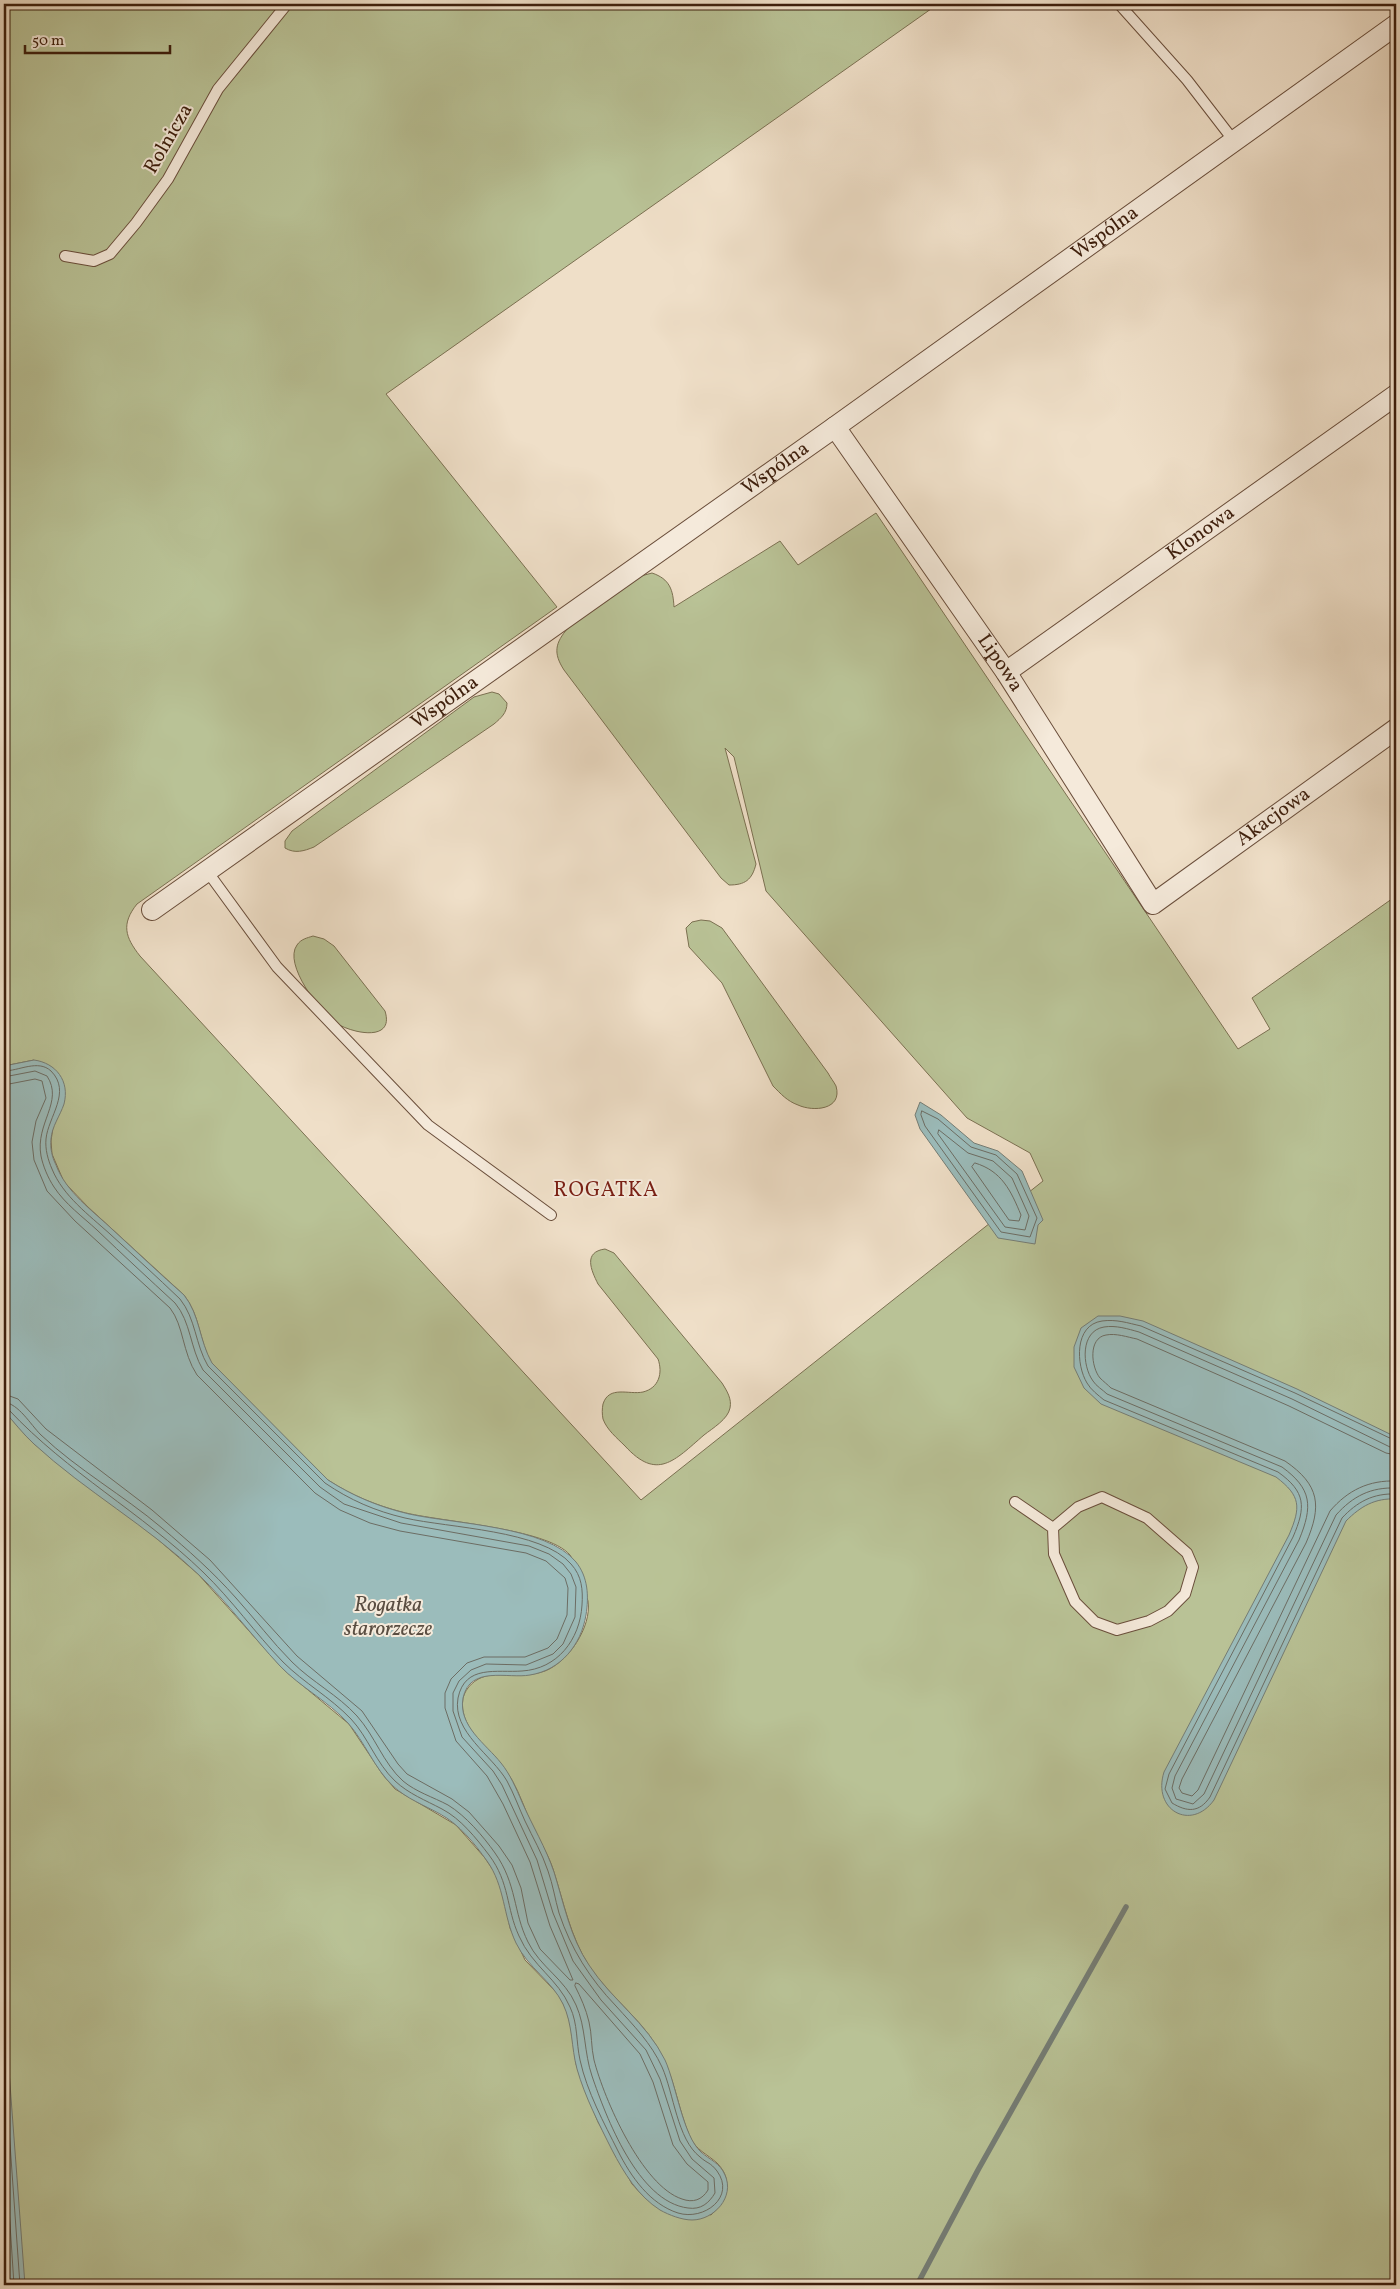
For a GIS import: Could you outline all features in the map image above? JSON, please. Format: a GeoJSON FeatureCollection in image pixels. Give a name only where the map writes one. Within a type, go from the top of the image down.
{"type":"FeatureCollection","features":[{"type":"Feature","properties":{"kind":"street","name":"Wspólna"},"geometry":{"type":"LineString","coordinates":[[152,910],[835,427],[1396,25]]}},
{"type":"Feature","properties":{"kind":"street","name":"Klonowa"},"geometry":{"type":"LineString","coordinates":[[1006,672],[1396,395]]}},
{"type":"Feature","properties":{"kind":"street","name":"Lipowa"},"geometry":{"type":"LineString","coordinates":[[835,427],[1006,672],[1153,904]]}},
{"type":"Feature","properties":{"kind":"street","name":"Akacjowa"},"geometry":{"type":"LineString","coordinates":[[1153,904],[1396,729]]}},
{"type":"Feature","properties":{"kind":"lane","name":"Rolnicza"},"geometry":{"type":"LineString","coordinates":[[65,256],[94,261],[110,254],[136,223],[168,178],[218,89],[287,4]]}},
{"type":"Feature","properties":{"kind":"lane"},"geometry":{"type":"LineString","coordinates":[[1119,4],[1188,80],[1234,141]]}},
{"type":"Feature","properties":{"kind":"lane"},"geometry":{"type":"LineString","coordinates":[[207,871],[277,967],[428,1125],[551,1215]]}},
{"type":"Feature","properties":{"kind":"lane"},"geometry":{"type":"LineString","coordinates":[[1102,1497],[1147,1518],[1187,1553],[1193,1567],[1185,1594],[1168,1611],[1149,1622],[1116,1630],[1095,1622],[1075,1602],[1054,1554],[1053,1528],[1078,1507],[1102,1497]]}},
{"type":"Feature","properties":{"kind":"lane"},"geometry":{"type":"LineString","coordinates":[[1015,1502],[1053,1528]]}},
{"type":"Feature","properties":{"kind":"green space"},"geometry":{"type":"Polygon","coordinates":[[[4,4],[938,4],[386,394],[557,607],[137,904],[127,924],[128,936],[140,956],[641,1500],[1043,1181],[1030,1153],[967,1118],[766,891],[734,757],[725,748],[756,864],[750,878],[744,883],[729,885],[721,878],[560,664],[557,653],[558,643],[568,628],[641,576],[652,573],[663,578],[673,595],[674,607],[780,541],[798,565],[876,513],[1238,1049],[1270,1029],[1252,998],[1396,896],[1396,2285],[4,2285],[4,1411],[33,1443],[140,1524],[198,1574],[284,1670],[349,1724],[383,1775],[395,1789],[456,1825],[485,1858],[495,1873],[503,1892],[510,1928],[525,1960],[558,1994],[566,2009],[571,2027],[576,2064],[598,2122],[632,2184],[645,2198],[711,2215],[721,2203],[727,2183],[717,2163],[692,2141],[668,2068],[656,2045],[649,2034],[597,1977],[582,1955],[572,1931],[551,1863],[515,1785],[506,1771],[472,1732],[463,1710],[464,1694],[478,1679],[500,1674],[522,1675],[545,1671],[562,1660],[577,1642],[586,1622],[588,1601],[570,1555],[558,1546],[517,1532],[419,1516],[382,1506],[354,1495],[328,1480],[211,1363],[193,1311],[184,1295],[88,1207],[64,1182],[52,1154],[51,1141],[53,1127],[64,1101],[64,1089],[34,1060],[4,1066],[4,4]]]}},
{"type":"Feature","properties":{"kind":"green space"},"geometry":{"type":"Polygon","coordinates":[[[492,692],[499,694],[507,703],[505,712],[494,724],[314,847],[303,851],[285,848],[285,841],[292,831],[474,697],[492,692]]]}},
{"type":"Feature","properties":{"kind":"green space"},"geometry":{"type":"Polygon","coordinates":[[[710,921],[722,928],[828,1073],[836,1086],[837,1094],[831,1104],[818,1108],[804,1107],[787,1099],[773,1086],[722,983],[689,947],[686,928],[692,922],[710,921]]]}},
{"type":"Feature","properties":{"kind":"green space"},"geometry":{"type":"Polygon","coordinates":[[[313,936],[324,939],[334,946],[385,1011],[386,1021],[384,1028],[370,1033],[351,1030],[336,1023],[321,1009],[305,987],[295,964],[294,953],[297,945],[300,941],[313,936]]]}},
{"type":"Feature","properties":{"kind":"green space"},"geometry":{"type":"Polygon","coordinates":[[[605,1249],[614,1253],[722,1383],[730,1398],[729,1412],[723,1420],[684,1453],[665,1463],[656,1465],[636,1457],[613,1434],[603,1419],[603,1404],[606,1398],[620,1392],[638,1393],[648,1390],[653,1387],[660,1375],[658,1359],[595,1279],[591,1268],[591,1258],[598,1251],[605,1249]]]}},
{"type":"Feature","properties":{"kind":"water","name":"Rogatka starorzecze"},"geometry":{"type":"Polygon","coordinates":[[[34,1060],[55,1069],[65,1088],[64,1104],[53,1130],[51,1146],[55,1162],[66,1184],[89,1208],[184,1295],[193,1311],[212,1363],[328,1480],[347,1491],[387,1508],[409,1514],[499,1528],[544,1541],[562,1550],[580,1568],[587,1587],[586,1615],[580,1636],[568,1654],[551,1668],[541,1672],[521,1676],[481,1677],[473,1681],[467,1688],[463,1698],[463,1708],[465,1717],[474,1734],[501,1763],[515,1786],[551,1863],[568,1920],[582,1954],[608,1989],[649,2034],[669,2070],[689,2134],[701,2152],[718,2165],[725,2175],[727,2191],[725,2199],[715,2212],[700,2219],[688,2220],[664,2212],[638,2191],[627,2175],[607,2140],[584,2090],[575,2061],[569,2020],[563,2004],[553,1988],[521,1952],[512,1933],[501,1891],[493,1871],[472,1841],[447,1818],[398,1791],[380,1771],[360,1738],[348,1723],[280,1666],[199,1575],[159,1540],[54,1461],[30,1440],[4,1411],[4,1066],[34,1060]]]}},
{"type":"Feature","properties":{"kind":"water"},"geometry":{"type":"Polygon","coordinates":[[[920,1102],[941,1115],[974,1143],[998,1151],[1022,1171],[1043,1220],[1038,1225],[1035,1244],[998,1238],[920,1129],[915,1115],[920,1102]]]}},
{"type":"Feature","properties":{"kind":"water"},"geometry":{"type":"Polygon","coordinates":[[[1098,1316],[1120,1316],[1143,1321],[1297,1389],[1396,1437],[1396,1499],[1381,1500],[1369,1504],[1357,1511],[1346,1521],[1214,1800],[1205,1810],[1195,1814],[1185,1815],[1176,1812],[1168,1806],[1162,1785],[1164,1772],[1289,1535],[1296,1517],[1296,1503],[1290,1490],[1276,1477],[1101,1404],[1084,1388],[1074,1367],[1074,1347],[1081,1328],[1098,1316]]]}},
{"type":"Feature","properties":{"kind":"water"},"geometry":{"type":"Polygon","coordinates":[[[4,2004],[25,2285],[4,2285],[4,2004]]]}},
{"type":"Feature","properties":{"kind":"waterway"},"geometry":{"type":"LineString","coordinates":[[917,2285],[978,2170],[1126,1907]]}},
{"type":"Feature","properties":{"kind":"district","name":"ROGATKA"},"geometry":{"type":"Point","coordinates":[606,1190]}}]}
